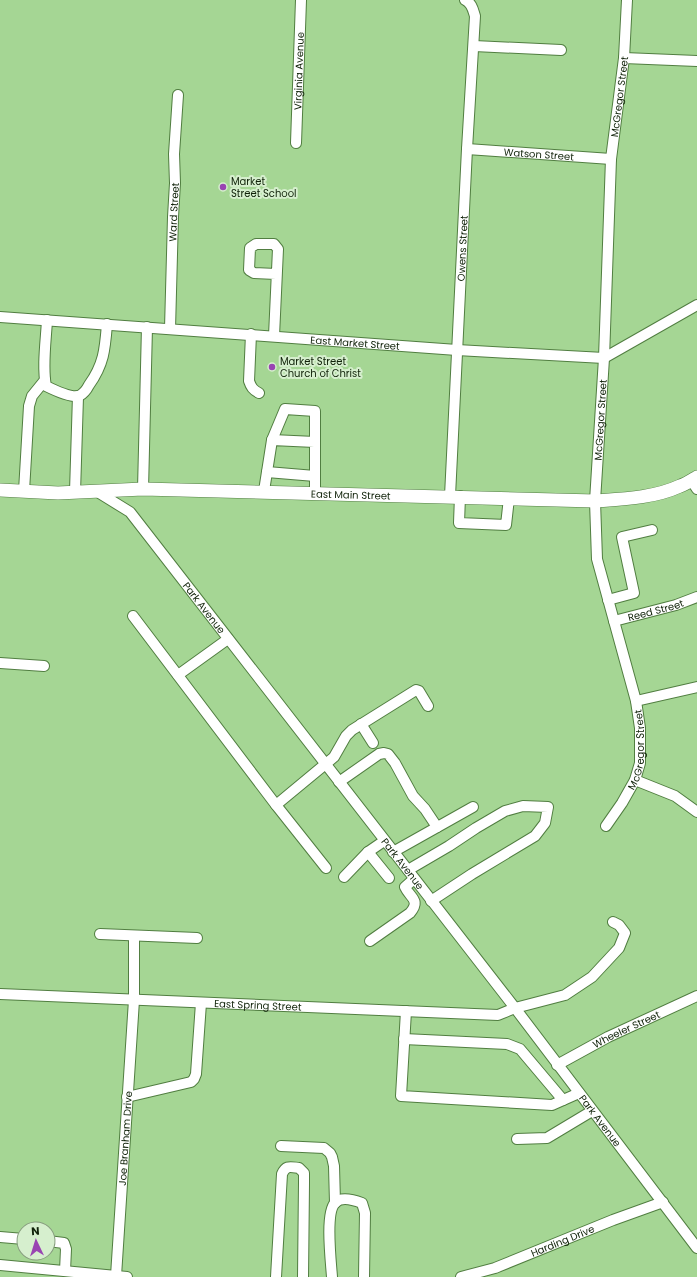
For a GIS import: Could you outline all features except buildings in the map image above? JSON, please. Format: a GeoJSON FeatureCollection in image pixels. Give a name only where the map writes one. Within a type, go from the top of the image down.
{"type":"FeatureCollection","features":[{"type":"Feature","properties":{"kind":"main road","name":"East Main Street"},"geometry":{"type":"LineString","coordinates":[[0,490],[58,493],[143,488],[595,501],[639,498],[695,482]]}},
{"type":"Feature","properties":{"kind":"street","name":"Virginia Avenue"},"geometry":{"type":"LineString","coordinates":[[296,142],[301,0]]}},
{"type":"Feature","properties":{"kind":"street","name":"McGregor Street"},"geometry":{"type":"LineString","coordinates":[[606,826],[622,803],[635,780],[640,763],[640,728],[636,701],[597,560],[595,501],[604,358],[611,159],[624,58],[627,0]]}},
{"type":"Feature","properties":{"kind":"street","name":"Owens Street"},"geometry":{"type":"LineString","coordinates":[[467,1],[473,7],[476,16],[467,149],[457,350],[455,496],[459,523],[506,525],[508,498]]}},
{"type":"Feature","properties":{"kind":"street"},"geometry":{"type":"LineString","coordinates":[[474,46],[560,50]]}},
{"type":"Feature","properties":{"kind":"street"},"geometry":{"type":"LineString","coordinates":[[624,58],[697,61]]}},
{"type":"Feature","properties":{"kind":"street","name":"Ward Street"},"geometry":{"type":"LineString","coordinates":[[170,329],[175,183],[174,154],[178,95]]}},
{"type":"Feature","properties":{"kind":"street","name":"Watson Street"},"geometry":{"type":"LineString","coordinates":[[467,149],[611,159]]}},
{"type":"Feature","properties":{"kind":"street"},"geometry":{"type":"LineString","coordinates":[[274,336],[276,274]]}},
{"type":"Feature","properties":{"kind":"street"},"geometry":{"type":"LineString","coordinates":[[604,358],[697,305]]}},
{"type":"Feature","properties":{"kind":"street","name":"East Market Street"},"geometry":{"type":"LineString","coordinates":[[0,317],[457,350],[604,358]]}},
{"type":"Feature","properties":{"kind":"street"},"geometry":{"type":"LineString","coordinates":[[47,320],[46,386],[66,394],[78,396],[83,393],[97,374],[102,362],[106,341],[107,324]]}},
{"type":"Feature","properties":{"kind":"street"},"geometry":{"type":"LineString","coordinates":[[143,488],[147,327]]}},
{"type":"Feature","properties":{"kind":"street"},"geometry":{"type":"LineString","coordinates":[[251,334],[249,381],[250,386],[259,393]]}},
{"type":"Feature","properties":{"kind":"street"},"geometry":{"type":"LineString","coordinates":[[24,491],[29,406],[32,396],[45,380]]}},
{"type":"Feature","properties":{"kind":"street"},"geometry":{"type":"LineString","coordinates":[[75,492],[78,396]]}},
{"type":"Feature","properties":{"kind":"street"},"geometry":{"type":"LineString","coordinates":[[264,491],[272,440],[285,409],[315,412],[315,492]]}},
{"type":"Feature","properties":{"kind":"street"},"geometry":{"type":"LineString","coordinates":[[272,440],[316,442]]}},
{"type":"Feature","properties":{"kind":"street"},"geometry":{"type":"LineString","coordinates":[[267,472],[315,476]]}},
{"type":"Feature","properties":{"kind":"street","name":"Park Avenue"},"geometry":{"type":"LineString","coordinates":[[96,491],[130,512],[515,1008],[697,1248]]}},
{"type":"Feature","properties":{"kind":"street"},"geometry":{"type":"LineString","coordinates":[[608,600],[634,593],[622,537],[652,530]]}},
{"type":"Feature","properties":{"kind":"street","name":"Reed Street"},"geometry":{"type":"LineString","coordinates":[[614,621],[676,605],[697,597]]}},
{"type":"Feature","properties":{"kind":"street"},"geometry":{"type":"LineString","coordinates":[[133,616],[276,805],[326,868]]}},
{"type":"Feature","properties":{"kind":"street"},"geometry":{"type":"LineString","coordinates":[[178,675],[228,639]]}},
{"type":"Feature","properties":{"kind":"street"},"geometry":{"type":"LineString","coordinates":[[0,663],[44,666]]}},
{"type":"Feature","properties":{"kind":"street"},"geometry":{"type":"LineString","coordinates":[[636,701],[697,687]]}},
{"type":"Feature","properties":{"kind":"street"},"geometry":{"type":"LineString","coordinates":[[276,805],[326,765],[334,757],[346,736],[361,724],[416,690],[419,691],[428,706]]}},
{"type":"Feature","properties":{"kind":"street"},"geometry":{"type":"LineString","coordinates":[[361,724],[372,743]]}},
{"type":"Feature","properties":{"kind":"street"},"geometry":{"type":"LineString","coordinates":[[339,782],[380,754],[388,754],[395,763],[413,796],[425,809],[437,827]]}},
{"type":"Feature","properties":{"kind":"street"},"geometry":{"type":"LineString","coordinates":[[635,780],[675,796],[697,812]]}},
{"type":"Feature","properties":{"kind":"street"},"geometry":{"type":"LineString","coordinates":[[408,870],[505,812],[523,806],[548,806],[545,823],[535,836],[431,901]]}},
{"type":"Feature","properties":{"kind":"street"},"geometry":{"type":"LineString","coordinates":[[393,852],[472,807]]}},
{"type":"Feature","properties":{"kind":"street"},"geometry":{"type":"LineString","coordinates":[[344,877],[368,852],[384,841]]}},
{"type":"Feature","properties":{"kind":"street"},"geometry":{"type":"LineString","coordinates":[[368,852],[389,878]]}},
{"type":"Feature","properties":{"kind":"street"},"geometry":{"type":"LineString","coordinates":[[370,941],[410,913],[415,907],[413,899],[405,887],[414,879]]}},
{"type":"Feature","properties":{"kind":"street","name":"East Spring Street"},"geometry":{"type":"LineString","coordinates":[[0,994],[498,1015],[515,1008],[564,995],[592,977],[619,948],[625,933],[619,925],[613,922]]}},
{"type":"Feature","properties":{"kind":"street"},"geometry":{"type":"LineString","coordinates":[[100,934],[197,938]]}},
{"type":"Feature","properties":{"kind":"street","name":"Joe Branham Drive"},"geometry":{"type":"LineString","coordinates":[[116,1276],[134,1000],[134,936]]}},
{"type":"Feature","properties":{"kind":"street","name":"Wheeler Street"},"geometry":{"type":"LineString","coordinates":[[557,1065],[608,1037],[697,996]]}},
{"type":"Feature","properties":{"kind":"street"},"geometry":{"type":"LineString","coordinates":[[127,1097],[191,1082],[194,1080],[196,1074],[202,1003]]}},
{"type":"Feature","properties":{"kind":"street"},"geometry":{"type":"LineString","coordinates":[[406,1011],[401,1096],[552,1105],[579,1093]]}},
{"type":"Feature","properties":{"kind":"street"},"geometry":{"type":"LineString","coordinates":[[404,1039],[507,1044],[520,1049],[563,1100]]}},
{"type":"Feature","properties":{"kind":"street"},"geometry":{"type":"LineString","coordinates":[[517,1139],[547,1138],[592,1110]]}},
{"type":"Feature","properties":{"kind":"street"},"geometry":{"type":"LineString","coordinates":[[281,1146],[324,1148],[330,1152],[334,1166],[335,1203],[330,1220],[332,1277]]}},
{"type":"Feature","properties":{"kind":"street"},"geometry":{"type":"LineString","coordinates":[[276,1277],[282,1174],[284,1169],[290,1166],[299,1168],[304,1173],[303,1277]]}},
{"type":"Feature","properties":{"kind":"street"},"geometry":{"type":"LineString","coordinates":[[335,1203],[340,1200],[354,1200],[362,1203],[364,1206],[364,1277]]}},
{"type":"Feature","properties":{"kind":"street","name":"Harding Drive"},"geometry":{"type":"LineString","coordinates":[[463,1277],[495,1268],[613,1220],[662,1202]]}},
{"type":"Feature","properties":{"kind":"street"},"geometry":{"type":"LineString","coordinates":[[0,1237],[16,1238]]}},
{"type":"Feature","properties":{"kind":"street"},"geometry":{"type":"LineString","coordinates":[[56,1242],[64,1243],[66,1249],[65,1271]]}},
{"type":"Feature","properties":{"kind":"street"},"geometry":{"type":"LineString","coordinates":[[0,1265],[127,1277]]}},
{"type":"Feature","properties":{"kind":"place","name":"Market Street School"},"geometry":{"type":"Point","coordinates":[223,187]}},
{"type":"Feature","properties":{"kind":"place","name":"Market Street Church of Christ"},"geometry":{"type":"Point","coordinates":[272,367]}}]}
